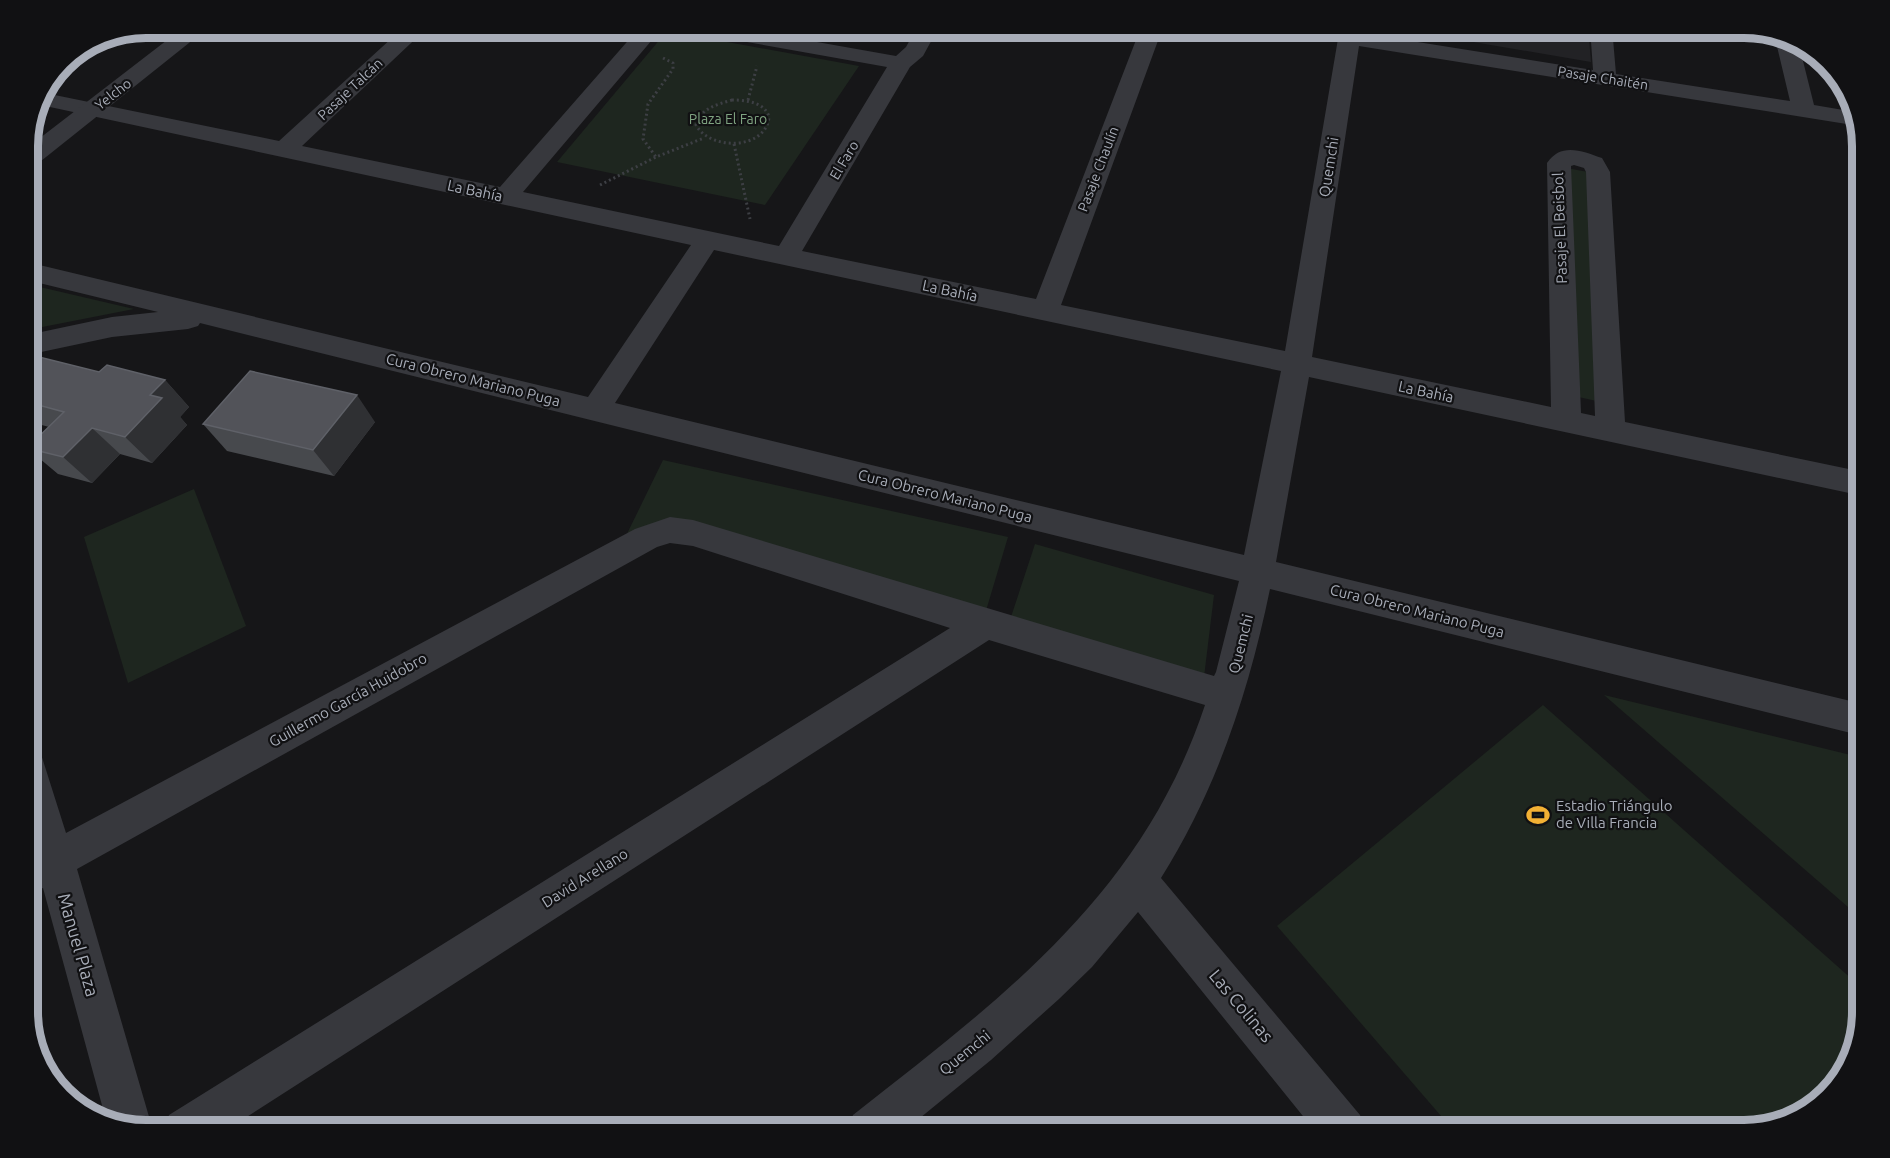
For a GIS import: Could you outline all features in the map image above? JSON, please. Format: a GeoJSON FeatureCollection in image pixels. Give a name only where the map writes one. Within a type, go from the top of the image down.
{"type":"FeatureCollection","features":[{"type":"Feature","properties":{"kind":"street","name":"Yelcho"},"geometry":{"type":"LineString","coordinates":[[38,152],[184,38]]}},
{"type":"Feature","properties":{"kind":"street","name":"Pasaje Talcán"},"geometry":{"type":"LineString","coordinates":[[284,150],[405,38]]}},
{"type":"Feature","properties":{"kind":"street"},"geometry":{"type":"LineString","coordinates":[[505,197],[643,38]]}},
{"type":"Feature","properties":{"kind":"street"},"geometry":{"type":"LineString","coordinates":[[759,38],[901,63]]}},
{"type":"Feature","properties":{"kind":"street","name":"El Faro"},"geometry":{"type":"LineString","coordinates":[[786,256],[901,63],[915,51],[922,38]]}},
{"type":"Feature","properties":{"kind":"street","name":"Pasaje Chaulín"},"geometry":{"type":"LineString","coordinates":[[1045,311],[1148,38]]}},
{"type":"Feature","properties":{"kind":"street","name":"Quemchi"},"geometry":{"type":"LineString","coordinates":[[883,1120],[1001,1024],[1060,970],[1102,927],[1168,833],[1199,771],[1227,696],[1257,572],[1297,364],[1350,38]]}},
{"type":"Feature","properties":{"kind":"street","name":"Pasaje Chaitén"},"geometry":{"type":"LineString","coordinates":[[1383,38],[1605,79],[1848,117]]}},
{"type":"Feature","properties":{"kind":"street"},"geometry":{"type":"LineString","coordinates":[[1602,38],[1605,79]]}},
{"type":"Feature","properties":{"kind":"street"},"geometry":{"type":"LineString","coordinates":[[1788,47],[1804,110]]}},
{"type":"Feature","properties":{"kind":"street","name":"La Bahía"},"geometry":{"type":"LineString","coordinates":[[48,100],[1852,482]]}},
{"type":"Feature","properties":{"kind":"street","name":"Pasaje El Beisbol"},"geometry":{"type":"LineString","coordinates":[[1566,421],[1559,163],[1572,156],[1593,163],[1598,172],[1611,430]]}},
{"type":"Feature","properties":{"kind":"street"},"geometry":{"type":"LineString","coordinates":[[595,410],[707,240]]}},
{"type":"Feature","properties":{"kind":"street","name":"Cura Obrero Mariano Puga"},"geometry":{"type":"LineString","coordinates":[[38,274],[1852,717]]}},
{"type":"Feature","properties":{"kind":"street"},"geometry":{"type":"LineString","coordinates":[[38,343],[112,327],[216,317]]}},
{"type":"Feature","properties":{"kind":"street","name":"Guillermo García Huidobro"},"geometry":{"type":"LineString","coordinates":[[40,868],[646,538],[670,531],[693,533],[985,624]]}},
{"type":"Feature","properties":{"kind":"street"},"geometry":{"type":"LineString","coordinates":[[985,624],[1227,696]]}},
{"type":"Feature","properties":{"kind":"street","name":"David Arellano"},"geometry":{"type":"LineString","coordinates":[[202,1120],[985,624]]}},
{"type":"Feature","properties":{"kind":"street","name":"Manuel Plaza"},"geometry":{"type":"LineString","coordinates":[[38,852],[40,868],[127,1119]]}},
{"type":"Feature","properties":{"kind":"street","name":"Las Colinas"},"geometry":{"type":"LineString","coordinates":[[1137,880],[1335,1120]]}},
{"type":"Feature","properties":{"kind":"path"},"geometry":{"type":"LineString","coordinates":[[748,100],[765,39]]}},
{"type":"Feature","properties":{"kind":"path"},"geometry":{"type":"LineString","coordinates":[[634,48],[673,63],[671,74],[648,104],[644,139],[656,157]]}},
{"type":"Feature","properties":{"kind":"path"},"geometry":{"type":"LineString","coordinates":[[748,100],[761,105],[769,113],[770,123],[763,133],[751,140],[734,144],[717,143],[704,138],[696,129],[696,119],[703,110],[716,103],[748,100]]}},
{"type":"Feature","properties":{"kind":"path"},"geometry":{"type":"LineString","coordinates":[[555,208],[656,157],[704,138]]}},
{"type":"Feature","properties":{"kind":"path"},"geometry":{"type":"LineString","coordinates":[[734,144],[757,250]]}},
{"type":"Feature","properties":{"kind":"shaded area"},"geometry":{"type":"Polygon","coordinates":[[[1450,38],[1589,38],[1591,62],[1450,38]]]}},
{"type":"Feature","properties":{"kind":"green space","name":"Plaza El Faro"},"geometry":{"type":"Polygon","coordinates":[[[661,38],[705,38],[859,66],[765,205],[557,162],[661,38]]]}},
{"type":"Feature","properties":{"kind":"green space"},"geometry":{"type":"Polygon","coordinates":[[[1566,168],[1588,172],[1601,402],[1574,396],[1566,168]]]}},
{"type":"Feature","properties":{"kind":"green space"},"geometry":{"type":"Polygon","coordinates":[[[38,287],[134,309],[38,328],[38,287]]]}},
{"type":"Feature","properties":{"kind":"green space"},"geometry":{"type":"Polygon","coordinates":[[[663,460],[1008,537],[985,614],[670,519],[624,540],[663,460]]]}},
{"type":"Feature","properties":{"kind":"green space"},"geometry":{"type":"Polygon","coordinates":[[[194,489],[246,626],[128,683],[84,537],[194,489]]]}},
{"type":"Feature","properties":{"kind":"green space"},"geometry":{"type":"Polygon","coordinates":[[[1035,544],[1214,595],[1204,677],[1010,620],[1035,544]]]}},
{"type":"Feature","properties":{"kind":"green space"},"geometry":{"type":"Polygon","coordinates":[[[1604,695],[1852,755],[1852,910],[1604,695]]]}},
{"type":"Feature","properties":{"kind":"green space","name":"Estadio Triángulo de Villa Francia"},"geometry":{"type":"Polygon","coordinates":[[[1543,705],[1852,979],[1852,1026],[1844,1054],[1821,1089],[1798,1106],[1772,1117],[1758,1120],[1445,1120],[1277,926],[1543,705]]]}},
{"type":"Feature","properties":{"kind":"building"},"geometry":{"type":"Polygon","coordinates":[[[38,357],[99,372],[107,365],[165,380],[150,395],[162,398],[125,437],[92,428],[63,457],[38,451],[38,437],[64,412],[38,405],[38,357]]]}},
{"type":"Feature","properties":{"kind":"building"},"geometry":{"type":"Polygon","coordinates":[[[250,371],[357,395],[313,450],[203,424],[250,371]]]}},
{"type":"Feature","properties":{"kind":"place","name":"Estadio Triángulo de Villa Francia"},"geometry":{"type":"Point","coordinates":[1538,815]}}]}
